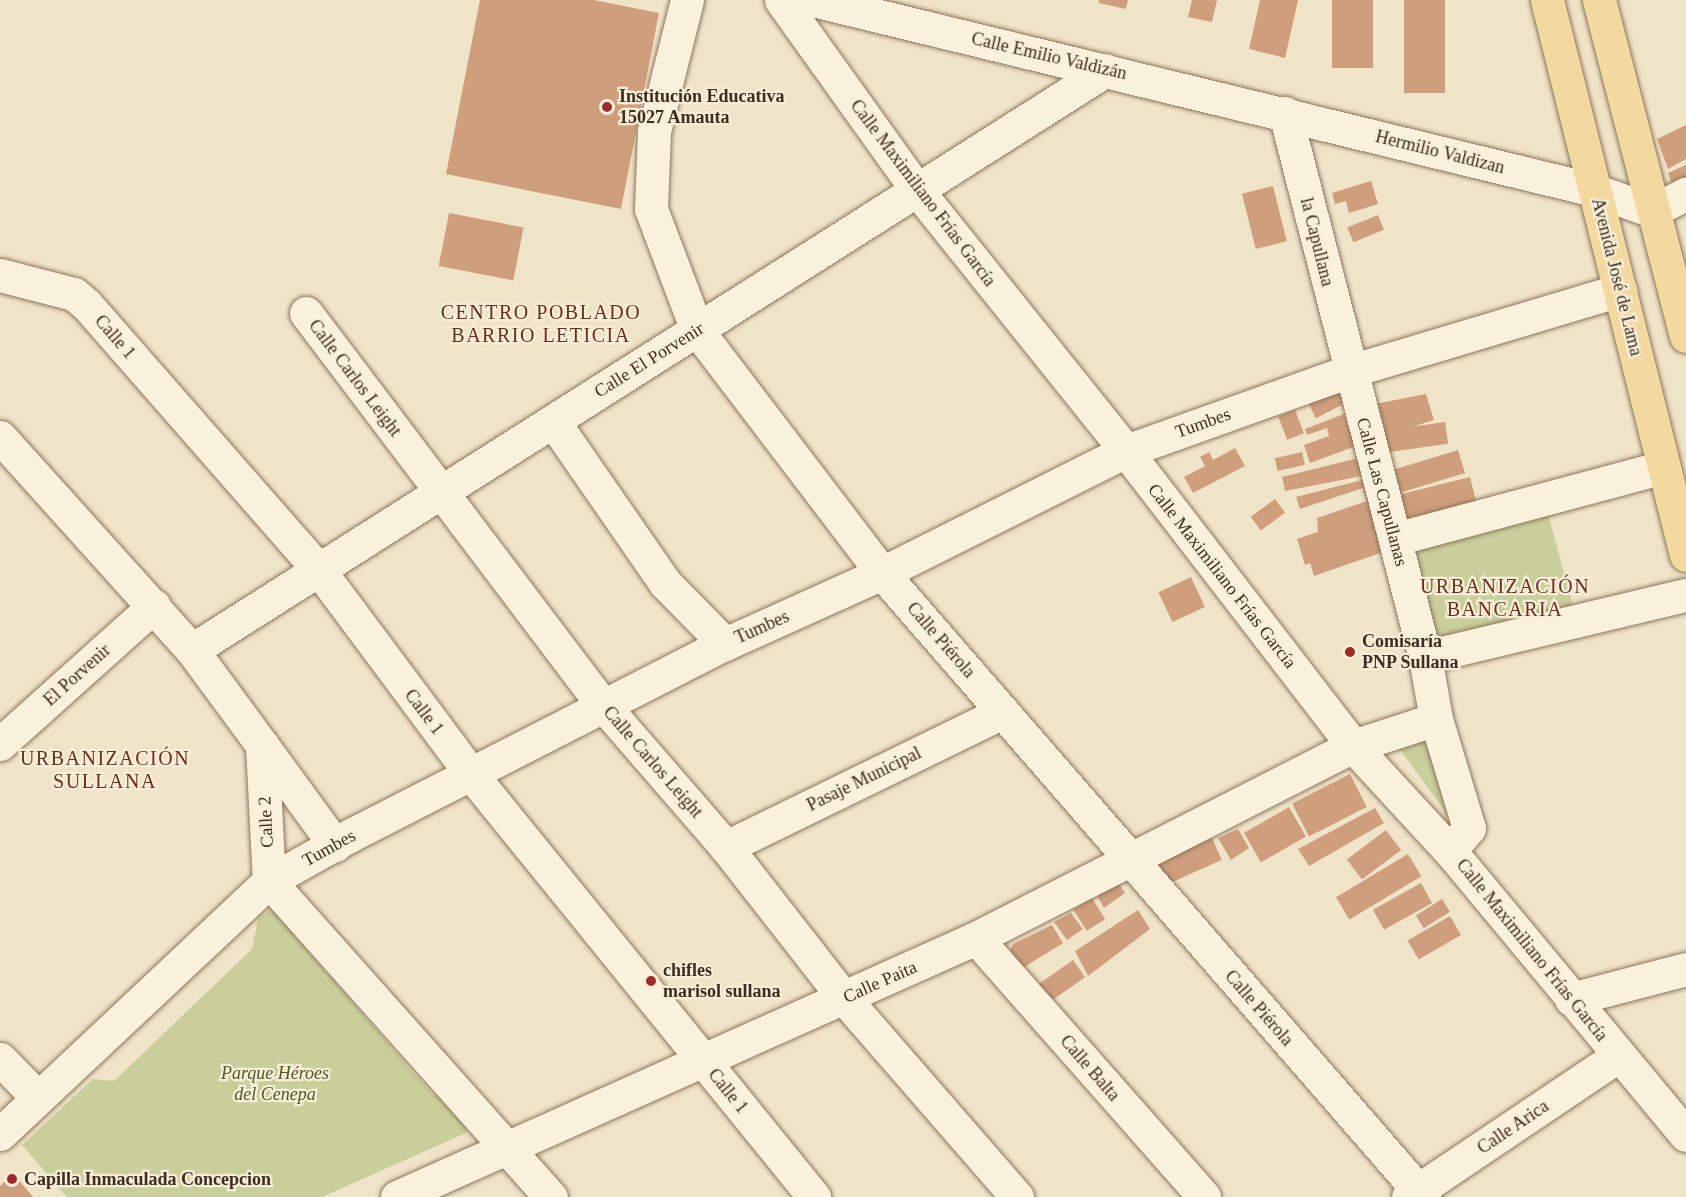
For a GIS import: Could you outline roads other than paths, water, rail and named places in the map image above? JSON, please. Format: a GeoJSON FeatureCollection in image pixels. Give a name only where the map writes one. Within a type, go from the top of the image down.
{"type":"FeatureCollection","features":[{"type":"Feature","properties":{"kind":"main road","name":"Avenida José de Lama"},"geometry":{"type":"LineString","coordinates":[[1548,0],[1686,555]]}},
{"type":"Feature","properties":{"kind":"main road"},"geometry":{"type":"LineString","coordinates":[[1599,0],[1686,336]]}},
{"type":"Feature","properties":{"kind":"street","name":"Calle Piérola"},"geometry":{"type":"LineString","coordinates":[[687,0],[654,131],[651,209],[697,330],[882,573],[1417,1195]]}},
{"type":"Feature","properties":{"kind":"street","name":"Calle Maximiliano Frías García"},"geometry":{"type":"LineString","coordinates":[[781,0],[917,190],[1126,451],[1353,746],[1450,851],[1618,1056],[1686,1134]]}},
{"type":"Feature","properties":{"kind":"street","name":"Calle Emilio Valdizán"},"geometry":{"type":"LineString","coordinates":[[813,0],[1285,113]]}},
{"type":"Feature","properties":{"kind":"street","name":"Calle El Porvenir"},"geometry":{"type":"LineString","coordinates":[[192,650],[1106,70]]}},
{"type":"Feature","properties":{"kind":"street","name":"Hermilio Valdizan"},"geometry":{"type":"LineString","coordinates":[[1285,113],[1594,190],[1652,211]]}},
{"type":"Feature","properties":{"kind":"street","name":"la Capullana"},"geometry":{"type":"LineString","coordinates":[[1285,113],[1350,371]]}},
{"type":"Feature","properties":{"kind":"street"},"geometry":{"type":"LineString","coordinates":[[1652,211],[1686,194]]}},
{"type":"Feature","properties":{"kind":"street","name":"Calle 1"},"geometry":{"type":"LineString","coordinates":[[0,275],[74,294],[86,304],[319,570],[471,774],[814,1197]]}},
{"type":"Feature","properties":{"kind":"street","name":"Tumbes"},"geometry":{"type":"LineString","coordinates":[[0,1134],[269,881],[603,705],[725,644],[882,573],[1126,451],[1350,371],[1620,290]]}},
{"type":"Feature","properties":{"kind":"street","name":"Calle Carlos Leight"},"geometry":{"type":"LineString","coordinates":[[306,313],[603,705],[726,847],[844,998],[1017,1197]]}},
{"type":"Feature","properties":{"kind":"street","name":"Calle Las Capullanas"},"geometry":{"type":"LineString","coordinates":[[1350,371],[1425,657],[1436,719],[1469,828],[1450,851]]}},
{"type":"Feature","properties":{"kind":"street"},"geometry":{"type":"LineString","coordinates":[[553,421],[666,584],[725,644]]}},
{"type":"Feature","properties":{"kind":"street"},"geometry":{"type":"LineString","coordinates":[[0,437],[192,650],[335,845]]}},
{"type":"Feature","properties":{"kind":"street"},"geometry":{"type":"LineString","coordinates":[[1395,538],[1664,467]]}},
{"type":"Feature","properties":{"kind":"street"},"geometry":{"type":"LineString","coordinates":[[1425,657],[1686,595]]}},
{"type":"Feature","properties":{"kind":"street","name":"El Porvenir"},"geometry":{"type":"LineString","coordinates":[[0,744],[154,606]]}},
{"type":"Feature","properties":{"kind":"street","name":"Pasaje Municipal"},"geometry":{"type":"LineString","coordinates":[[726,847],[1003,712]]}},
{"type":"Feature","properties":{"kind":"street","name":"Calle Paita"},"geometry":{"type":"LineString","coordinates":[[397,1197],[976,938],[1128,858],[1353,746],[1436,719]]}},
{"type":"Feature","properties":{"kind":"street","name":"Calle 2"},"geometry":{"type":"LineString","coordinates":[[262,745],[269,881]]}},
{"type":"Feature","properties":{"kind":"street"},"geometry":{"type":"LineString","coordinates":[[269,881],[551,1197]]}},
{"type":"Feature","properties":{"kind":"street","name":"Calle Balta"},"geometry":{"type":"LineString","coordinates":[[976,938],[1204,1197]]}},
{"type":"Feature","properties":{"kind":"street"},"geometry":{"type":"LineString","coordinates":[[1571,999],[1686,969]]}},
{"type":"Feature","properties":{"kind":"street","name":"Calle Arica"},"geometry":{"type":"LineString","coordinates":[[1417,1195],[1618,1056]]}},
{"type":"Feature","properties":{"kind":"street"},"geometry":{"type":"LineString","coordinates":[[0,1059],[38,1098]]}},
{"type":"Feature","properties":{"kind":"place","name":"Institución Educativa 15027 Amauta"},"geometry":{"type":"Point","coordinates":[607,107]}},
{"type":"Feature","properties":{"kind":"place","name":"Comisaría PNP Sullana"},"geometry":{"type":"Point","coordinates":[1350,652]}},
{"type":"Feature","properties":{"kind":"place","name":"chifles marisol sullana"},"geometry":{"type":"Point","coordinates":[651,981]}},
{"type":"Feature","properties":{"kind":"place","name":"Capilla Inmaculada Concepcion"},"geometry":{"type":"Point","coordinates":[12,1179]}},
{"type":"Feature","properties":{"kind":"district","name":"CENTRO POBLADO BARRIO LETICIA"},"geometry":{"type":"Point","coordinates":[541,324]}},
{"type":"Feature","properties":{"kind":"district","name":"URBANIZACIÓN BANCARIA"},"geometry":{"type":"Point","coordinates":[1505,598]}},
{"type":"Feature","properties":{"kind":"district","name":"URBANIZACIÓN SULLANA"},"geometry":{"type":"Point","coordinates":[105,770]}},
{"type":"Feature","properties":{"kind":"park label","name":"Parque Héroes del Cenepa"},"geometry":{"type":"Point","coordinates":[275,1084]}}]}
